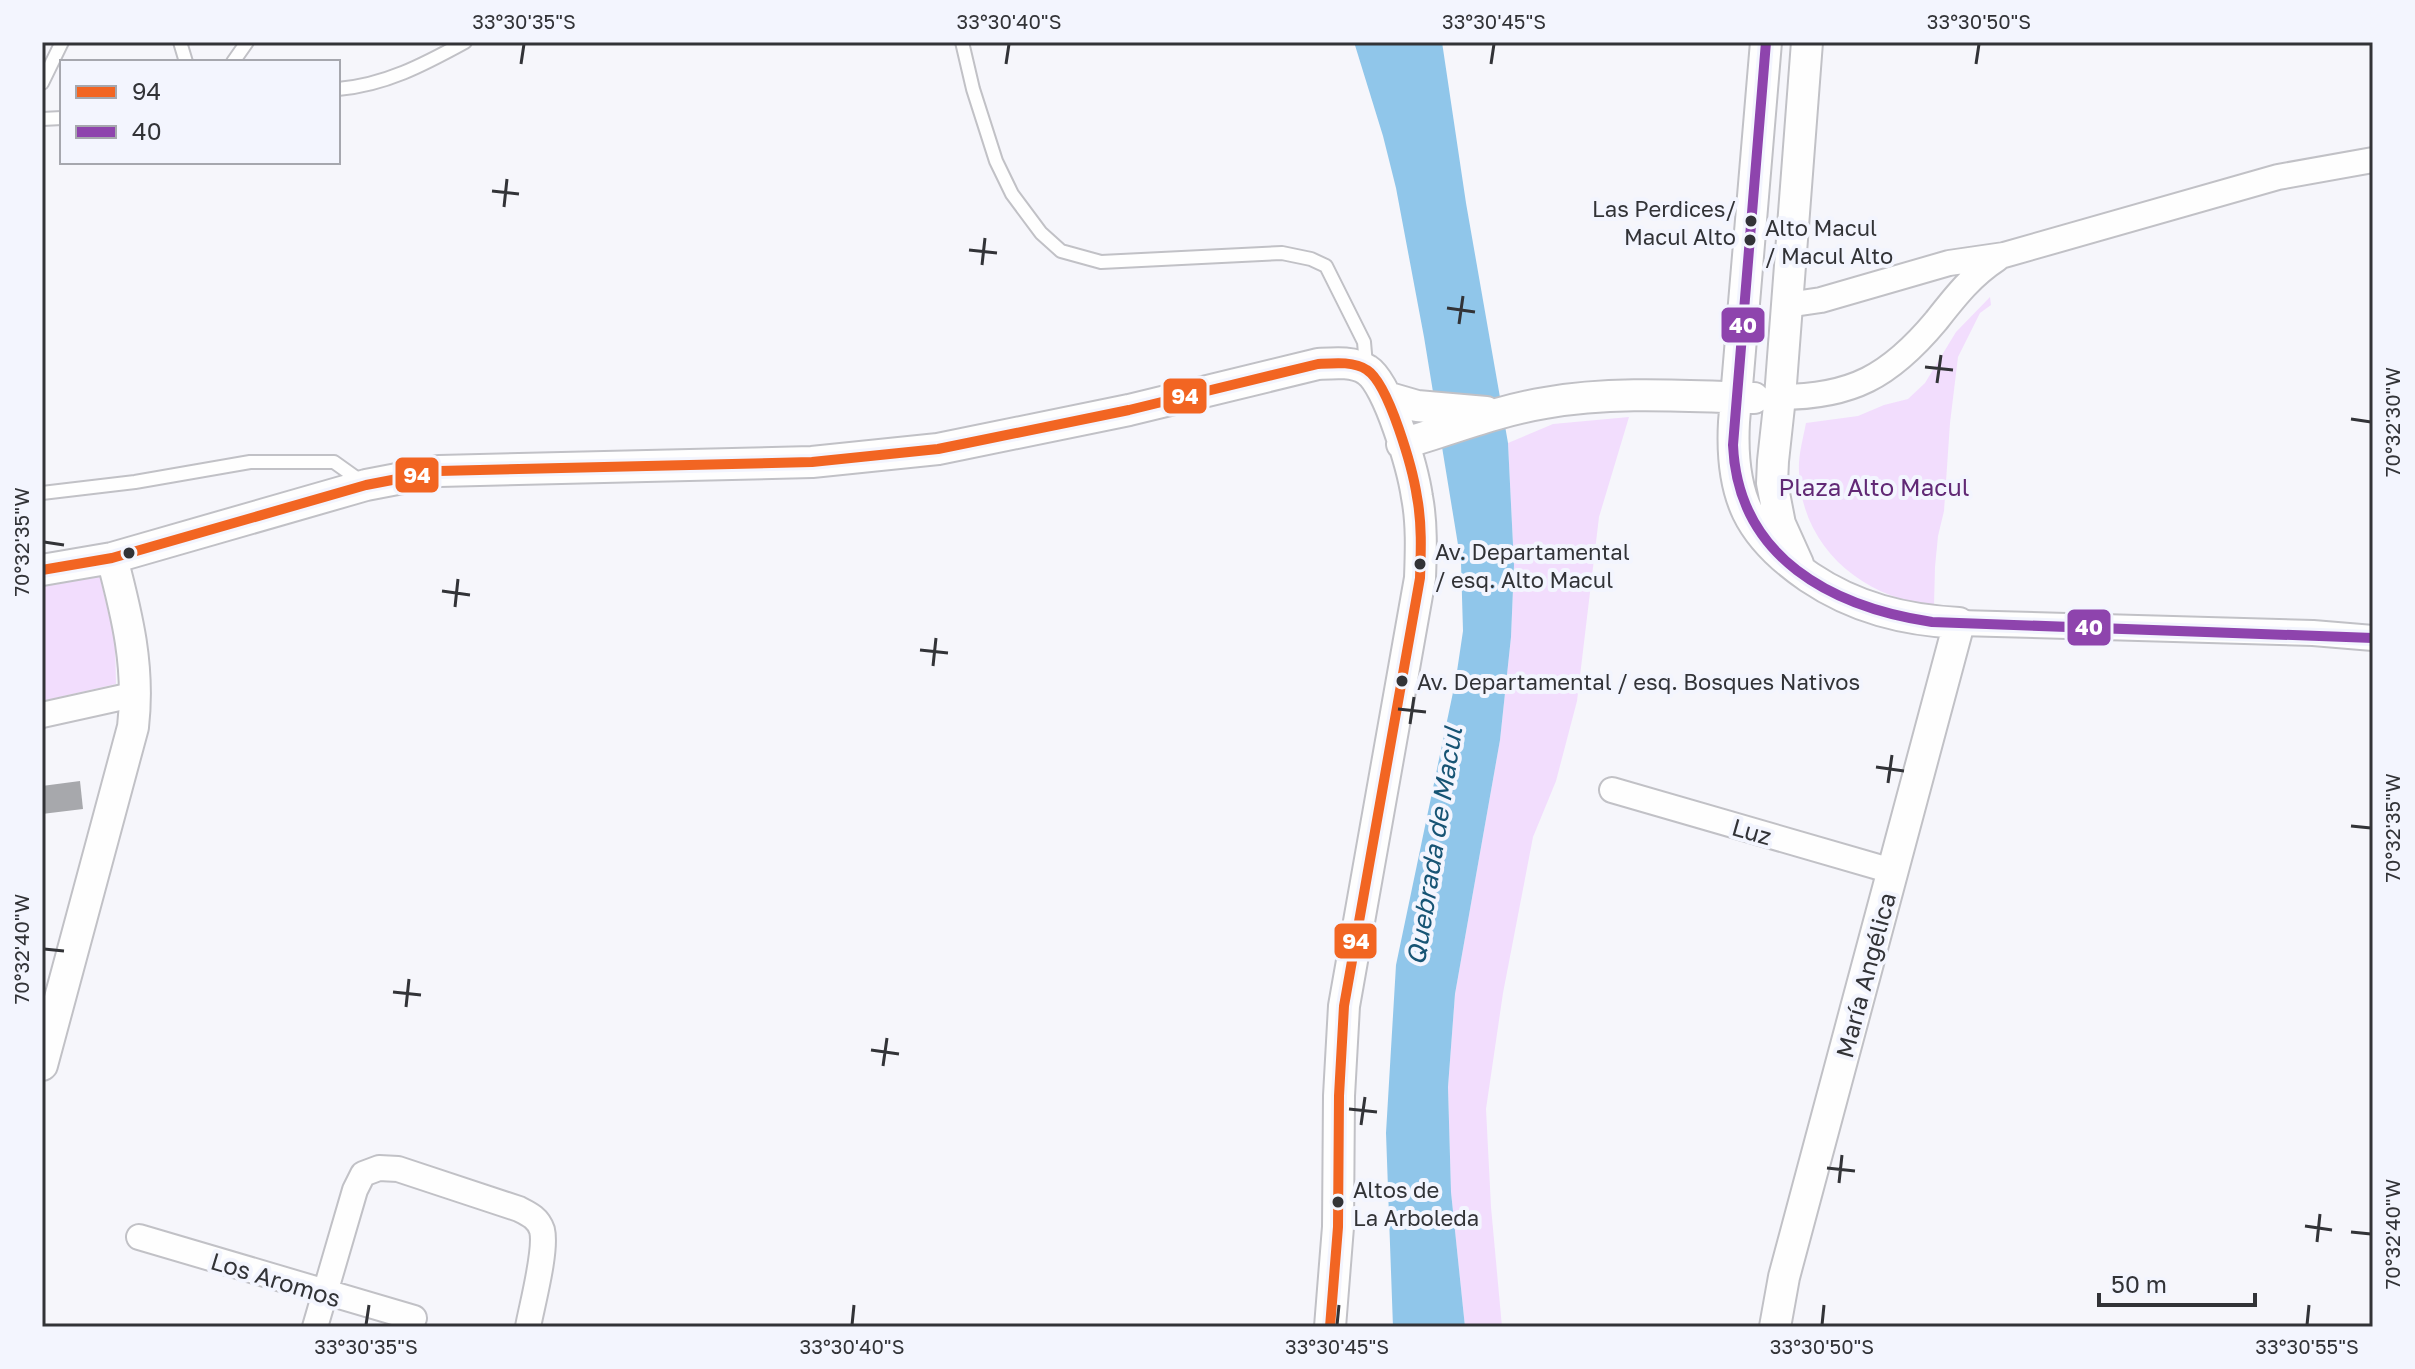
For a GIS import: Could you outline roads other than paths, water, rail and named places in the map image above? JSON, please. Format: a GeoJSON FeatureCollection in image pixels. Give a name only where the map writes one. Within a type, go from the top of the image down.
{"type":"FeatureCollection","features":[{"type":"Feature","properties":{"kind":"street"},"geometry":{"type":"LineString","coordinates":[[1766,42],[1736,397],[1734,462],[1742,498],[1767,544],[1792,567],[1845,599],[1886,613],[1932,622],[2313,633],[2373,638]]}},
{"type":"Feature","properties":{"kind":"street"},"geometry":{"type":"LineString","coordinates":[[1807,42],[1773,461],[1775,506],[1786,542],[1807,575]]}},
{"type":"Feature","properties":{"kind":"street"},"geometry":{"type":"LineString","coordinates":[[1787,305],[1821,300],[1949,263],[2004,255],[2278,177],[2373,160]]}},
{"type":"Feature","properties":{"kind":"street"},"geometry":{"type":"LineString","coordinates":[[1402,444],[1432,421],[1508,412],[1555,401],[1603,396],[1780,397],[1837,393],[1853,388],[1881,375],[1904,356],[1963,286],[1980,270],[2004,255]]}},
{"type":"Feature","properties":{"kind":"street"},"geometry":{"type":"LineString","coordinates":[[42,570],[112,558],[366,485],[439,471],[812,462],[881,456],[938,449],[1129,410],[1318,364],[1350,364],[1367,369],[1378,380],[1386,397],[1417,495],[1421,534],[1420,578],[1344,1006],[1339,1096],[1338,1227],[1330,1327]]}},
{"type":"Feature","properties":{"kind":"street"},"geometry":{"type":"LineString","coordinates":[[1386,397],[1432,421]]}},
{"type":"Feature","properties":{"kind":"street"},"geometry":{"type":"LineString","coordinates":[[42,1065],[133,727],[137,694],[135,661],[128,616],[112,558]]}},
{"type":"Feature","properties":{"kind":"street","name":"María Angélica"},"geometry":{"type":"LineString","coordinates":[[1775,1327],[1784,1277],[1959,623]]}},
{"type":"Feature","properties":{"kind":"street"},"geometry":{"type":"LineString","coordinates":[[42,715],[137,694]]}},
{"type":"Feature","properties":{"kind":"street","name":"Luz"},"geometry":{"type":"LineString","coordinates":[[1612,790],[1892,871]]}},
{"type":"Feature","properties":{"kind":"street"},"geometry":{"type":"LineString","coordinates":[[315,1327],[355,1190],[363,1174],[379,1168],[398,1169],[534,1216],[542,1231],[542,1251],[528,1327]]}},
{"type":"Feature","properties":{"kind":"street","name":"Los Aromos"},"geometry":{"type":"LineString","coordinates":[[139,1237],[324,1294],[414,1318]]}},
{"type":"Feature","properties":{"kind":"lane"},"geometry":{"type":"LineString","coordinates":[[42,83],[62,42]]}},
{"type":"Feature","properties":{"kind":"lane"},"geometry":{"type":"LineString","coordinates":[[234,60],[247,42]]}},
{"type":"Feature","properties":{"kind":"lane"},"geometry":{"type":"LineString","coordinates":[[430,61],[443,42]]}},
{"type":"Feature","properties":{"kind":"lane"},"geometry":{"type":"LineString","coordinates":[[340,89],[368,86],[430,61],[465,42]]}},
{"type":"Feature","properties":{"kind":"lane"},"geometry":{"type":"LineString","coordinates":[[962,42],[996,161],[1012,194],[1041,233],[1061,251],[1101,262],[1282,253],[1311,259],[1326,266],[1342,294],[1364,342],[1367,369]]}},
{"type":"Feature","properties":{"kind":"lane"},"geometry":{"type":"LineString","coordinates":[[42,493],[135,482],[250,462],[334,462],[366,485]]}},
{"type":"Feature","properties":{"kind":"water","name":"Quebrada de Macul"},"geometry":{"type":"Polygon","coordinates":[[[1354,42],[1442,42],[1466,203],[1508,443],[1514,565],[1511,637],[1500,740],[1455,994],[1448,1087],[1451,1192],[1465,1327],[1393,1327],[1386,1133],[1396,965],[1456,678],[1463,631],[1461,563],[1396,188],[1354,42]]]}},
{"type":"Feature","properties":{"kind":"place","name":"Las Perdices/ Macul Alto"},"geometry":{"type":"Point","coordinates":[1751,221]}},
{"type":"Feature","properties":{"kind":"place","name":"Alto Macul / Macul Alto"},"geometry":{"type":"Point","coordinates":[1750,240]}},
{"type":"Feature","properties":{"kind":"place","name":"Av. Departamental / esq. Alto Macul"},"geometry":{"type":"Point","coordinates":[1420,564]}},
{"type":"Feature","properties":{"kind":"place","name":"Av. Departamental / esq. Bosques Nativos"},"geometry":{"type":"Point","coordinates":[1402,681]}},
{"type":"Feature","properties":{"kind":"place","name":"Altos de La Arboleda"},"geometry":{"type":"Point","coordinates":[1338,1202]}},
{"type":"Feature","properties":{"kind":"park label","name":"Plaza Alto Macul"},"geometry":{"type":"Point","coordinates":[1874,486]}}]}
